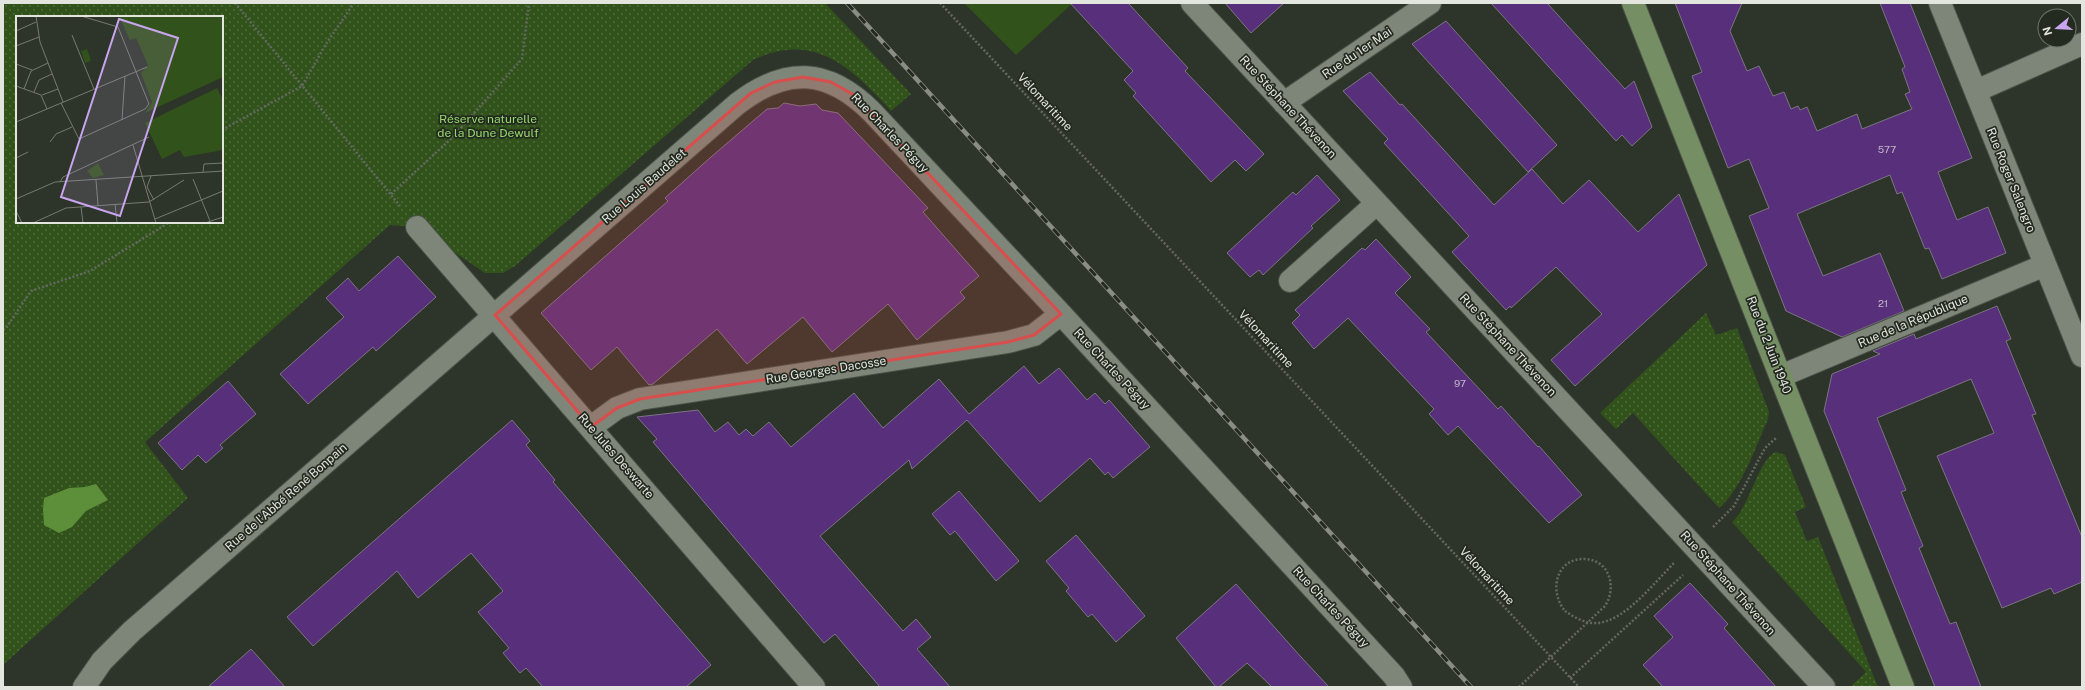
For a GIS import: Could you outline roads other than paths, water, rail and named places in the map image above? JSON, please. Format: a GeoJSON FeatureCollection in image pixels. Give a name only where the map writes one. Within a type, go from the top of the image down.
{"type":"FeatureCollection","features":[{"type":"Feature","properties":{"kind":"main road","name":"Rue du 2 Juin 1940"},"geometry":{"type":"LineString","coordinates":[[1633,3],[1903,687]]}},
{"type":"Feature","properties":{"kind":"street","name":"Rue Stéphane Thévenon"},"geometry":{"type":"LineString","coordinates":[[1192,3],[1376,204],[1694,544],[1824,687]]}},
{"type":"Feature","properties":{"kind":"street","name":"Rue du 1er Mai"},"geometry":{"type":"LineString","coordinates":[[1284,103],[1430,3]]}},
{"type":"Feature","properties":{"kind":"street","name":"Rue Roger Salengro"},"geometry":{"type":"LineString","coordinates":[[1940,3],[2082,356]]}},
{"type":"Feature","properties":{"kind":"street"},"geometry":{"type":"LineString","coordinates":[[1976,91],[2082,44]]}},
{"type":"Feature","properties":{"kind":"street","name":"Rue Charles Péguy"},"geometry":{"type":"LineString","coordinates":[[803,77],[831,82],[854,95],[1061,314],[1394,676],[1401,687]]}},
{"type":"Feature","properties":{"kind":"street","name":"Rue Louis Baudelet"},"geometry":{"type":"LineString","coordinates":[[495,315],[751,93],[775,82],[803,77]]}},
{"type":"Feature","properties":{"kind":"street"},"geometry":{"type":"LineString","coordinates":[[1290,281],[1376,204]]}},
{"type":"Feature","properties":{"kind":"street","name":"Rue Jules Deswarte"},"geometry":{"type":"LineString","coordinates":[[417,226],[591,426],[814,687]]}},
{"type":"Feature","properties":{"kind":"street","name":"Rue de la République"},"geometry":{"type":"LineString","coordinates":[[1781,376],[2045,265]]}},
{"type":"Feature","properties":{"kind":"street","name":"Rue Georges Dacosse"},"geometry":{"type":"LineString","coordinates":[[591,426],[611,411],[640,399],[1017,340],[1034,335],[1047,327],[1061,314]]}},
{"type":"Feature","properties":{"kind":"street","name":"Rue de l'Abbé René Bonpain"},"geometry":{"type":"LineString","coordinates":[[84,687],[102,661],[132,631],[495,315]]}},
{"type":"Feature","properties":{"kind":"railway"},"geometry":{"type":"LineString","coordinates":[[847,3],[1471,687]]}},
{"type":"Feature","properties":{"kind":"park label","name":"Réserve naturelle de la Dune Dewulf"},"geometry":{"type":"Point","coordinates":[488,126]}}]}
